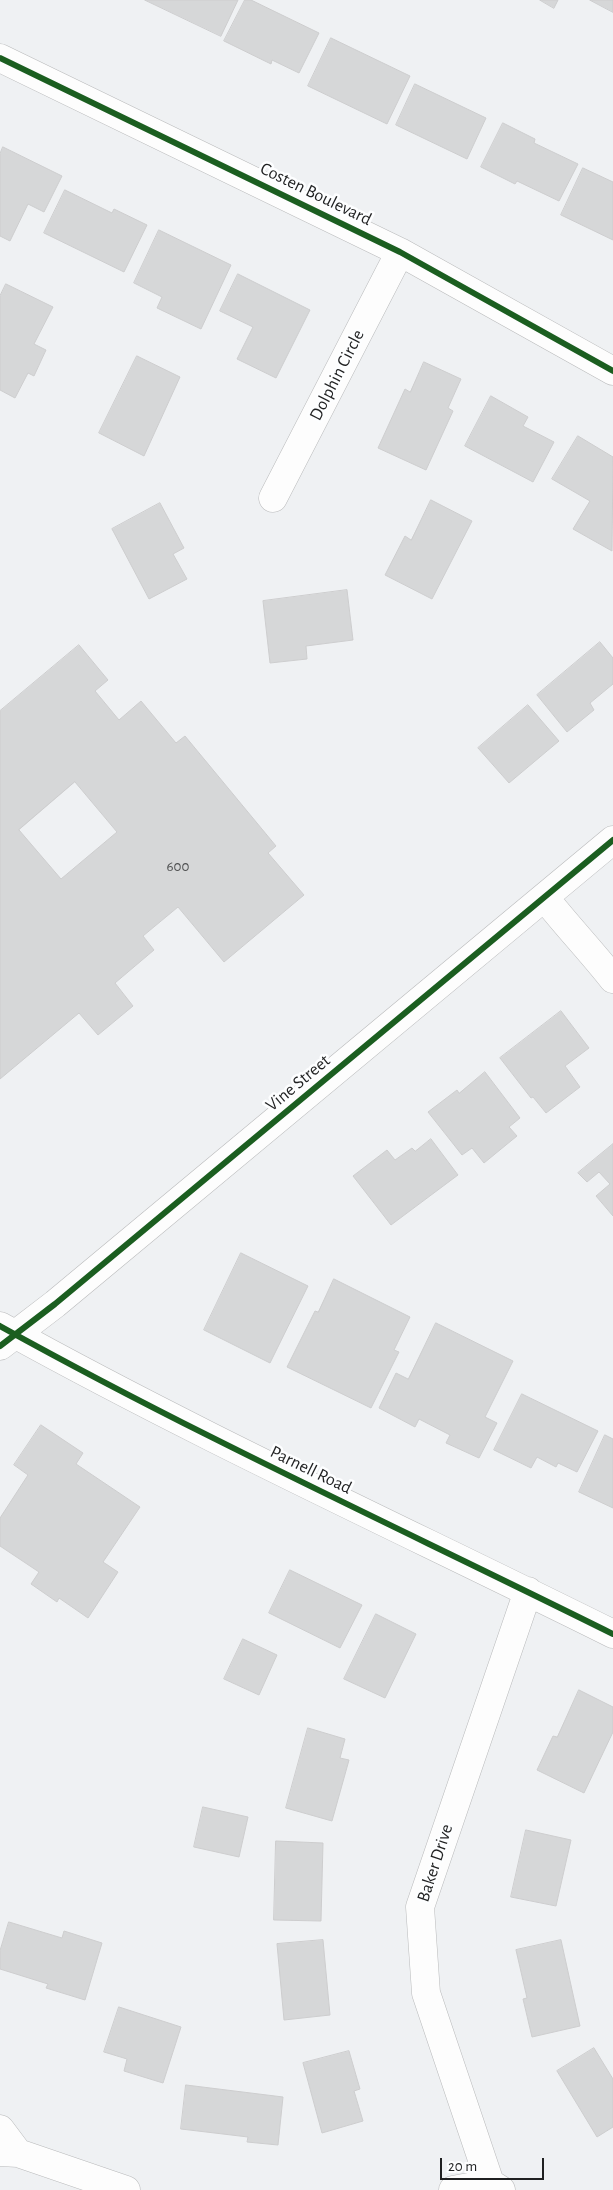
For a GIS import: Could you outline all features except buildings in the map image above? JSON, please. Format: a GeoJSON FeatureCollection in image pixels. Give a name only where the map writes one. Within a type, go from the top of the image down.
{"type":"FeatureCollection","features":[{"type":"Feature","properties":{"kind":"street","name":"Costen Boulevard"},"geometry":{"type":"LineString","coordinates":[[0,58],[400,252],[613,371]]}},
{"type":"Feature","properties":{"kind":"street","name":"Dolphin Circle"},"geometry":{"type":"LineString","coordinates":[[273,498],[400,252]]}},
{"type":"Feature","properties":{"kind":"street","name":"Vine Street"},"geometry":{"type":"LineString","coordinates":[[5,1335],[55,1304],[613,840]]}},
{"type":"Feature","properties":{"kind":"street"},"geometry":{"type":"LineString","coordinates":[[545,898],[613,979]]}},
{"type":"Feature","properties":{"kind":"street","name":"Parnell Road"},"geometry":{"type":"LineString","coordinates":[[5,1335],[613,1634]]}},
{"type":"Feature","properties":{"kind":"street","name":"Baker Drive"},"geometry":{"type":"LineString","coordinates":[[496,2186],[426,1993],[420,1907],[528,1592]]}},
{"type":"Feature","properties":{"kind":"street"},"geometry":{"type":"LineString","coordinates":[[0,2129],[9,2153],[126,2190]]}},
{"type":"Feature","properties":{"kind":"street"},"geometry":{"type":"LineString","coordinates":[[453,2190],[496,2186]]}},
{"type":"Feature","properties":{"kind":"cycle path"},"geometry":{"type":"LineString","coordinates":[[0,58],[400,252],[613,371]]}},
{"type":"Feature","properties":{"kind":"cycle path"},"geometry":{"type":"LineString","coordinates":[[0,1346],[55,1304],[613,840]]}},
{"type":"Feature","properties":{"kind":"cycle path"},"geometry":{"type":"LineString","coordinates":[[0,1326],[151,1407],[613,1634]]}}]}
